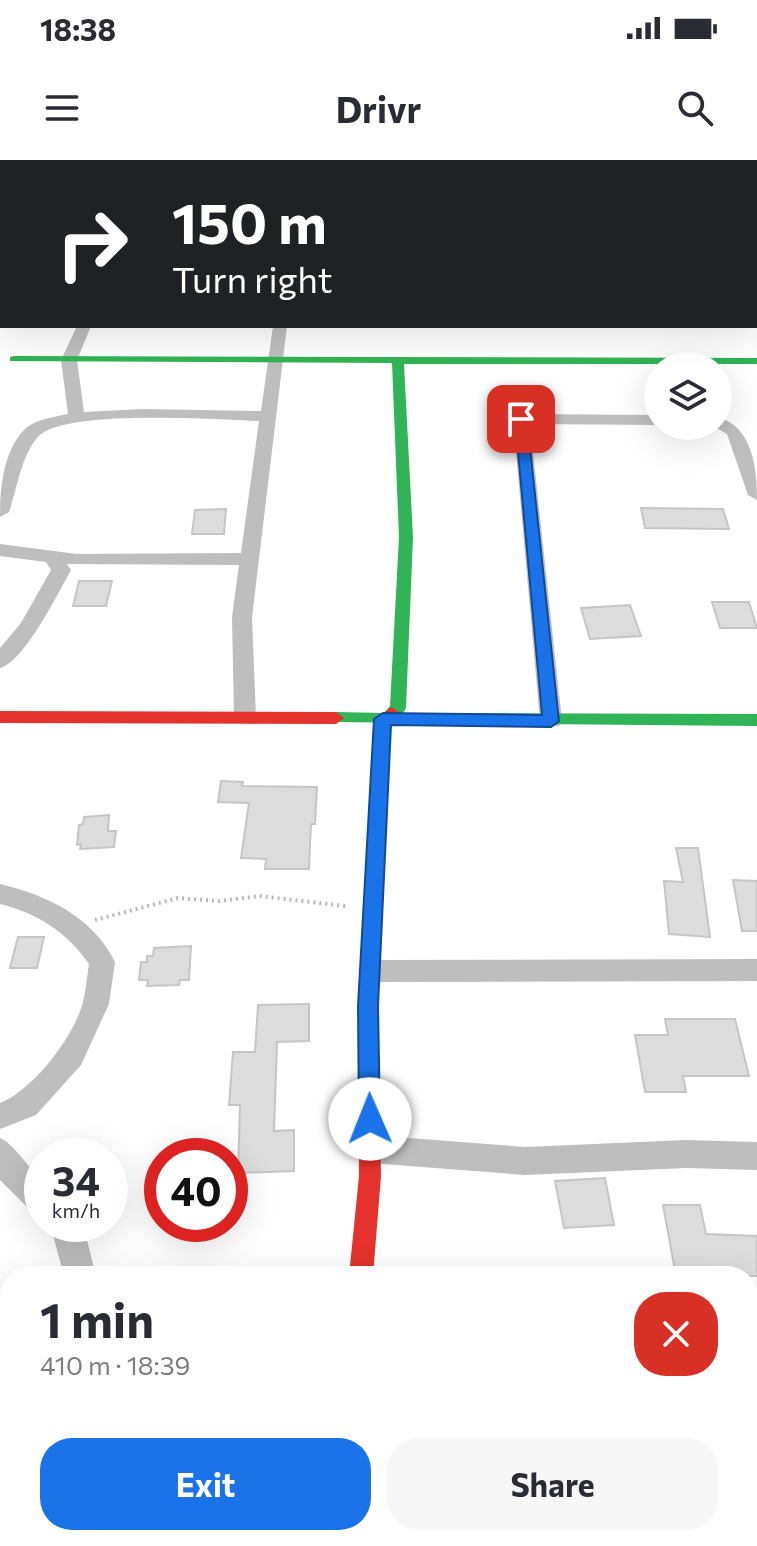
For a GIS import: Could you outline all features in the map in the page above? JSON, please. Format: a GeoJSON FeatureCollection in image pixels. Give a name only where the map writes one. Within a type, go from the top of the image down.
{"type":"FeatureCollection","features":[{"type":"Feature","properties":{"kind":"street"},"geometry":{"type":"LineString","coordinates":[[76,416],[69,360],[83,328]]}},
{"type":"Feature","properties":{"kind":"street"},"geometry":{"type":"LineString","coordinates":[[245,717],[242,617],[280,328]]}},
{"type":"Feature","properties":{"kind":"street"},"geometry":{"type":"LineString","coordinates":[[14,359],[757,361]]}},
{"type":"Feature","properties":{"kind":"street"},"geometry":{"type":"LineString","coordinates":[[383,719],[398,708],[406,537],[398,359]]}},
{"type":"Feature","properties":{"kind":"street"},"geometry":{"type":"LineString","coordinates":[[0,512],[32,432],[44,423],[76,416],[269,416]]}},
{"type":"Feature","properties":{"kind":"street"},"geometry":{"type":"LineString","coordinates":[[551,721],[521,419],[644,420]]}},
{"type":"Feature","properties":{"kind":"street"},"geometry":{"type":"LineString","coordinates":[[732,430],[757,495]]}},
{"type":"Feature","properties":{"kind":"street"},"geometry":{"type":"LineString","coordinates":[[0,550],[53,557],[251,559]]}},
{"type":"Feature","properties":{"kind":"street"},"geometry":{"type":"LineString","coordinates":[[0,661],[29,627],[61,570],[53,557]]}},
{"type":"Feature","properties":{"kind":"street"},"geometry":{"type":"LineString","coordinates":[[0,717],[757,720]]}},
{"type":"Feature","properties":{"kind":"street"},"geometry":{"type":"LineString","coordinates":[[362,1266],[370,1149],[368,1006],[383,719]]}},
{"type":"Feature","properties":{"kind":"street"},"geometry":{"type":"LineString","coordinates":[[0,894],[53,911],[87,939],[102,962],[96,1004],[71,1056],[26,1106],[0,1116]]}},
{"type":"Feature","properties":{"kind":"street"},"geometry":{"type":"LineString","coordinates":[[372,971],[757,970]]}},
{"type":"Feature","properties":{"kind":"street"},"geometry":{"type":"LineString","coordinates":[[370,1149],[525,1161],[686,1154],[757,1156]]}},
{"type":"Feature","properties":{"kind":"street"},"geometry":{"type":"LineString","coordinates":[[0,1152],[10,1170],[24,1184]]}},
{"type":"Feature","properties":{"kind":"street"},"geometry":{"type":"LineString","coordinates":[[72,1242],[78,1266]]}},
{"type":"Feature","properties":{"kind":"path"},"geometry":{"type":"LineString","coordinates":[[65,921],[99,919],[178,898],[219,901],[259,896],[292,902],[336,904],[374,912]]}},
{"type":"Feature","properties":{"kind":"building"},"geometry":{"type":"Polygon","coordinates":[[[641,508],[723,509],[729,529],[645,528],[641,508]]]}},
{"type":"Feature","properties":{"kind":"building"},"geometry":{"type":"Polygon","coordinates":[[[226,509],[224,534],[192,534],[195,510],[226,509]]]}},
{"type":"Feature","properties":{"kind":"building"},"geometry":{"type":"Polygon","coordinates":[[[79,581],[112,581],[106,606],[73,606],[79,581]]]}},
{"type":"Feature","properties":{"kind":"building"},"geometry":{"type":"Polygon","coordinates":[[[712,602],[749,602],[757,628],[720,628],[712,602]]]}},
{"type":"Feature","properties":{"kind":"building"},"geometry":{"type":"Polygon","coordinates":[[[630,605],[641,636],[590,639],[581,608],[630,605]]]}},
{"type":"Feature","properties":{"kind":"building"},"geometry":{"type":"Polygon","coordinates":[[[221,781],[243,782],[242,786],[317,787],[309,869],[265,869],[266,859],[241,858],[249,803],[218,802],[221,781]]]}},
{"type":"Feature","properties":{"kind":"building"},"geometry":{"type":"Polygon","coordinates":[[[109,815],[108,831],[116,831],[114,847],[80,849],[81,844],[77,845],[79,825],[83,824],[84,817],[109,815]]]}},
{"type":"Feature","properties":{"kind":"building"},"geometry":{"type":"Polygon","coordinates":[[[676,848],[698,848],[710,937],[669,934],[664,881],[683,882],[676,848]]]}},
{"type":"Feature","properties":{"kind":"building"},"geometry":{"type":"Polygon","coordinates":[[[733,880],[757,881],[757,931],[742,931],[733,880]]]}},
{"type":"Feature","properties":{"kind":"building"},"geometry":{"type":"Polygon","coordinates":[[[18,937],[44,937],[37,968],[10,968],[18,937]]]}},
{"type":"Feature","properties":{"kind":"building"},"geometry":{"type":"Polygon","coordinates":[[[191,946],[189,980],[180,980],[179,985],[147,986],[148,980],[139,980],[141,962],[147,962],[147,956],[153,956],[154,948],[191,946]]]}},
{"type":"Feature","properties":{"kind":"building"},"geometry":{"type":"Polygon","coordinates":[[[309,1004],[309,1041],[277,1042],[274,1131],[294,1130],[294,1171],[248,1173],[248,1138],[239,1138],[240,1105],[229,1105],[233,1052],[255,1052],[258,1005],[309,1004]]]}},
{"type":"Feature","properties":{"kind":"building"},"geometry":{"type":"Polygon","coordinates":[[[665,1019],[735,1019],[749,1076],[683,1076],[686,1092],[645,1092],[635,1035],[668,1035],[665,1019]]]}},
{"type":"Feature","properties":{"kind":"building"},"geometry":{"type":"Polygon","coordinates":[[[605,1178],[614,1225],[564,1228],[555,1181],[605,1178]]]}},
{"type":"Feature","properties":{"kind":"building"},"geometry":{"type":"Polygon","coordinates":[[[663,1205],[700,1205],[706,1234],[757,1236],[757,1266],[674,1266],[663,1205]]]}},
{"type":"Feature","properties":{"kind":"traffic: fast"},"geometry":{"type":"LineString","coordinates":[[14,359],[757,361]]}},
{"type":"Feature","properties":{"kind":"traffic: fast"},"geometry":{"type":"LineString","coordinates":[[392,713],[398,708],[406,537],[398,359]]}},
{"type":"Feature","properties":{"kind":"traffic: fast"},"geometry":{"type":"LineString","coordinates":[[336,718],[757,720]]}},
{"type":"Feature","properties":{"kind":"traffic: jam"},"geometry":{"type":"LineString","coordinates":[[362,1266],[370,1176],[368,1006],[383,719],[392,713]]}},
{"type":"Feature","properties":{"kind":"traffic: jam"},"geometry":{"type":"LineString","coordinates":[[0,717],[336,718]]}},
{"type":"Feature","properties":{"kind":"route"},"geometry":{"type":"LineString","coordinates":[[370,1119],[368,1006],[383,719],[551,721],[521,419]]}}]}
